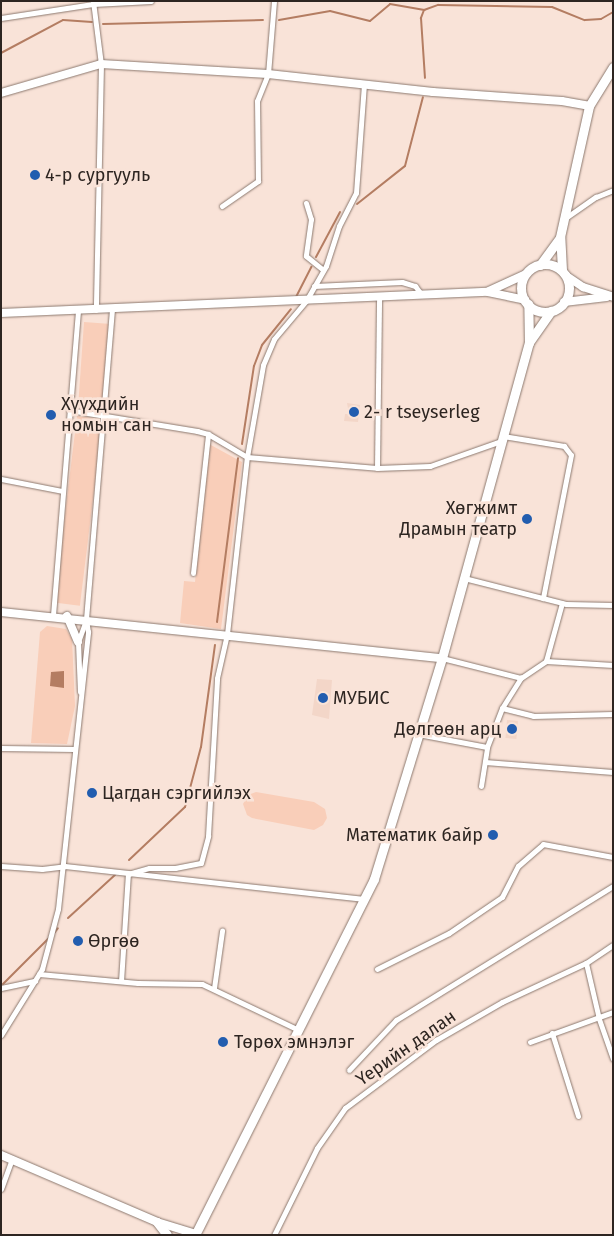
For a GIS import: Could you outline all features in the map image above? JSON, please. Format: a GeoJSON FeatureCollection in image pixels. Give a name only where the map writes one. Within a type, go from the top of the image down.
{"type":"FeatureCollection","features":[{"type":"Feature","properties":{"kind":"highway"},"geometry":{"type":"LineString","coordinates":[[195,1234],[365,899],[442,658],[529,343],[551,311],[564,302],[569,289],[564,272],[560,237],[589,106],[613,67]]}},
{"type":"Feature","properties":{"kind":"highway"},"geometry":{"type":"LineString","coordinates":[[529,343],[526,302],[522,287],[526,274],[540,264],[560,237]]}},
{"type":"Feature","properties":{"kind":"highway"},"geometry":{"type":"LineString","coordinates":[[540,264],[547,264],[564,272]]}},
{"type":"Feature","properties":{"kind":"highway"},"geometry":{"type":"LineString","coordinates":[[526,302],[543,312],[551,311]]}},
{"type":"Feature","properties":{"kind":"highway"},"geometry":{"type":"LineString","coordinates":[[157,1222],[167,1235]]}},
{"type":"Feature","properties":{"kind":"street"},"geometry":{"type":"LineString","coordinates":[[1,18],[93,3],[150,1]]}},
{"type":"Feature","properties":{"kind":"street"},"geometry":{"type":"LineString","coordinates":[[222,206],[258,181],[257,101],[268,74],[274,1]]}},
{"type":"Feature","properties":{"kind":"street"},"geometry":{"type":"LineString","coordinates":[[93,3],[101,64],[96,310]]}},
{"type":"Feature","properties":{"kind":"street"},"geometry":{"type":"LineString","coordinates":[[1,93],[101,64],[268,74],[364,85],[562,101],[589,106]]}},
{"type":"Feature","properties":{"kind":"street"},"geometry":{"type":"LineString","coordinates":[[128,874],[150,868],[175,868],[201,864],[208,836],[217,678],[226,634],[246,457],[266,351],[306,301],[323,270],[339,226],[356,193],[364,85]]}},
{"type":"Feature","properties":{"kind":"street"},"geometry":{"type":"LineString","coordinates":[[564,220],[596,197],[613,190]]}},
{"type":"Feature","properties":{"kind":"street"},"geometry":{"type":"LineString","coordinates":[[306,203],[311,219],[306,256],[323,270]]}},
{"type":"Feature","properties":{"kind":"street"},"geometry":{"type":"LineString","coordinates":[[564,272],[583,287],[613,297]]}},
{"type":"Feature","properties":{"kind":"street"},"geometry":{"type":"LineString","coordinates":[[488,292],[526,274]]}},
{"type":"Feature","properties":{"kind":"street"},"geometry":{"type":"LineString","coordinates":[[314,286],[402,282],[415,286],[422,295]]}},
{"type":"Feature","properties":{"kind":"street"},"geometry":{"type":"LineString","coordinates":[[1,313],[112,310],[488,292],[526,302]]}},
{"type":"Feature","properties":{"kind":"street"},"geometry":{"type":"LineString","coordinates":[[564,302],[613,297]]}},
{"type":"Feature","properties":{"kind":"street"},"geometry":{"type":"LineString","coordinates":[[376,468],[379,298]]}},
{"type":"Feature","properties":{"kind":"street"},"geometry":{"type":"LineString","coordinates":[[53,615],[78,310]]}},
{"type":"Feature","properties":{"kind":"street"},"geometry":{"type":"LineString","coordinates":[[1,1035],[39,974],[53,933],[65,866],[74,749],[82,702],[86,619],[105,416],[112,310]]}},
{"type":"Feature","properties":{"kind":"street"},"geometry":{"type":"LineString","coordinates":[[69,410],[208,434],[246,457],[376,468],[430,466],[502,438],[564,446],[571,455],[543,598]]}},
{"type":"Feature","properties":{"kind":"street"},"geometry":{"type":"LineString","coordinates":[[193,573],[208,434]]}},
{"type":"Feature","properties":{"kind":"street"},"geometry":{"type":"LineString","coordinates":[[1,479],[62,491]]}},
{"type":"Feature","properties":{"kind":"street"},"geometry":{"type":"LineString","coordinates":[[464,578],[562,603],[613,604]]}},
{"type":"Feature","properties":{"kind":"street"},"geometry":{"type":"LineString","coordinates":[[546,661],[562,603]]}},
{"type":"Feature","properties":{"kind":"street"},"geometry":{"type":"LineString","coordinates":[[1,612],[67,616],[442,658],[521,678]]}},
{"type":"Feature","properties":{"kind":"street"},"geometry":{"type":"LineString","coordinates":[[67,616],[78,642]]}},
{"type":"Feature","properties":{"kind":"street"},"geometry":{"type":"LineString","coordinates":[[82,702],[77,667],[78,642],[86,619]]}},
{"type":"Feature","properties":{"kind":"street"},"geometry":{"type":"LineString","coordinates":[[481,786],[487,747],[502,708],[521,678],[546,661],[613,665]]}},
{"type":"Feature","properties":{"kind":"street"},"geometry":{"type":"LineString","coordinates":[[502,708],[533,716],[613,714]]}},
{"type":"Feature","properties":{"kind":"street"},"geometry":{"type":"LineString","coordinates":[[418,734],[487,747]]}},
{"type":"Feature","properties":{"kind":"street"},"geometry":{"type":"LineString","coordinates":[[1,748],[74,749]]}},
{"type":"Feature","properties":{"kind":"street"},"geometry":{"type":"LineString","coordinates":[[485,762],[613,772]]}},
{"type":"Feature","properties":{"kind":"street"},"geometry":{"type":"LineString","coordinates":[[378,969],[449,933],[502,898],[518,866],[543,844],[613,857]]}},
{"type":"Feature","properties":{"kind":"street"},"geometry":{"type":"LineString","coordinates":[[1,866],[42,869],[65,866],[365,899]]}},
{"type":"Feature","properties":{"kind":"street"},"geometry":{"type":"LineString","coordinates":[[121,981],[128,874]]}},
{"type":"Feature","properties":{"kind":"street"},"geometry":{"type":"LineString","coordinates":[[349,1070],[396,1020],[613,886]]}},
{"type":"Feature","properties":{"kind":"street"},"geometry":{"type":"LineString","coordinates":[[214,988],[222,931]]}},
{"type":"Feature","properties":{"kind":"street","name":"Үерийн далан"},"geometry":{"type":"LineString","coordinates":[[274,1235],[317,1148],[345,1108],[436,1040],[502,1002],[586,963],[613,945]]}},
{"type":"Feature","properties":{"kind":"street"},"geometry":{"type":"LineString","coordinates":[[586,963],[595,991],[599,1019],[613,1060]]}},
{"type":"Feature","properties":{"kind":"street"},"geometry":{"type":"LineString","coordinates":[[39,974],[121,981],[188,981],[214,988],[299,1030]]}},
{"type":"Feature","properties":{"kind":"street"},"geometry":{"type":"LineString","coordinates":[[1,988],[35,980]]}},
{"type":"Feature","properties":{"kind":"street"},"geometry":{"type":"LineString","coordinates":[[530,1042],[552,1033],[599,1019],[613,1012]]}},
{"type":"Feature","properties":{"kind":"street"},"geometry":{"type":"LineString","coordinates":[[552,1033],[578,1116]]}},
{"type":"Feature","properties":{"kind":"street"},"geometry":{"type":"LineString","coordinates":[[1,1155],[157,1222],[195,1234]]}},
{"type":"Feature","properties":{"kind":"street"},"geometry":{"type":"LineString","coordinates":[[1,1189],[12,1159]]}},
{"type":"Feature","properties":{"kind":"shaded area"},"geometry":{"type":"Polygon","coordinates":[[[84,322],[111,324],[105,408],[78,406],[84,322]]]}},
{"type":"Feature","properties":{"kind":"shaded area","name":"2- r tseyserleg"},"geometry":{"type":"Polygon","coordinates":[[[347,403],[360,405],[358,422],[344,421],[345,414],[349,414],[347,403]]]}},
{"type":"Feature","properties":{"kind":"shaded area"},"geometry":{"type":"Polygon","coordinates":[[[77,416],[103,419],[80,606],[54,603],[77,416]]]}},
{"type":"Feature","properties":{"kind":"shaded area"},"geometry":{"type":"Polygon","coordinates":[[[209,444],[242,462],[221,629],[180,623],[184,581],[195,582],[209,444]]]}},
{"type":"Feature","properties":{"kind":"shaded area"},"geometry":{"type":"Polygon","coordinates":[[[47,626],[66,629],[72,639],[75,706],[67,744],[31,743],[40,632],[47,626]]]}},
{"type":"Feature","properties":{"kind":"shaded area"},"geometry":{"type":"Polygon","coordinates":[[[64,671],[64,688],[50,686],[51,672],[64,671]]]}},
{"type":"Feature","properties":{"kind":"shaded area","name":"МУБИС"},"geometry":{"type":"Polygon","coordinates":[[[317,679],[332,680],[329,719],[312,715],[317,679]]]}},
{"type":"Feature","properties":{"kind":"shaded area","name":"Дөлгөөн арц"},"geometry":{"type":"Polygon","coordinates":[[[507,720],[518,721],[516,739],[505,738],[507,720]]]}},
{"type":"Feature","properties":{"kind":"shaded area"},"geometry":{"type":"Polygon","coordinates":[[[256,792],[314,802],[325,809],[327,818],[323,825],[314,830],[252,818],[247,815],[243,804],[248,795],[256,792]]]}},
{"type":"Feature","properties":{"kind":"waterway"},"geometry":{"type":"LineString","coordinates":[[279,20],[330,11],[370,21],[390,4],[424,10],[438,5],[552,7],[585,20],[601,19],[613,12]]}},
{"type":"Feature","properties":{"kind":"waterway"},"geometry":{"type":"LineString","coordinates":[[424,10],[421,18],[425,78]]}},
{"type":"Feature","properties":{"kind":"waterway"},"geometry":{"type":"LineString","coordinates":[[1,53],[63,20],[92,22]]}},
{"type":"Feature","properties":{"kind":"waterway"},"geometry":{"type":"LineString","coordinates":[[103,24],[263,20]]}},
{"type":"Feature","properties":{"kind":"waterway"},"geometry":{"type":"LineString","coordinates":[[357,204],[405,166],[423,97]]}},
{"type":"Feature","properties":{"kind":"waterway"},"geometry":{"type":"LineString","coordinates":[[316,257],[340,212]]}},
{"type":"Feature","properties":{"kind":"waterway"},"geometry":{"type":"LineString","coordinates":[[296,297],[311,267]]}},
{"type":"Feature","properties":{"kind":"waterway"},"geometry":{"type":"LineString","coordinates":[[242,444],[254,366],[262,345],[291,309]]}},
{"type":"Feature","properties":{"kind":"waterway"},"geometry":{"type":"LineString","coordinates":[[217,622],[238,458]]}},
{"type":"Feature","properties":{"kind":"waterway"},"geometry":{"type":"LineString","coordinates":[[129,860],[185,807],[201,747],[215,645]]}},
{"type":"Feature","properties":{"kind":"waterway"},"geometry":{"type":"LineString","coordinates":[[68,918],[115,875]]}},
{"type":"Feature","properties":{"kind":"waterway"},"geometry":{"type":"LineString","coordinates":[[54,933],[58,928]]}},
{"type":"Feature","properties":{"kind":"waterway"},"geometry":{"type":"LineString","coordinates":[[3,984],[49,938]]}},
{"type":"Feature","properties":{"kind":"place","name":"4-р сургууль"},"geometry":{"type":"Point","coordinates":[35,175]}},
{"type":"Feature","properties":{"kind":"place","name":"2- r tseyserleg"},"geometry":{"type":"Point","coordinates":[354,412]}},
{"type":"Feature","properties":{"kind":"place","name":"Хүүхдийн номын сан"},"geometry":{"type":"Point","coordinates":[51,415]}},
{"type":"Feature","properties":{"kind":"place","name":"Хөгжимт Драмын театр"},"geometry":{"type":"Point","coordinates":[527,519]}},
{"type":"Feature","properties":{"kind":"place","name":"МУБИС"},"geometry":{"type":"Point","coordinates":[323,698]}},
{"type":"Feature","properties":{"kind":"place","name":"Дөлгөөн арц"},"geometry":{"type":"Point","coordinates":[512,729]}},
{"type":"Feature","properties":{"kind":"place","name":"Цагдан сэргийлэх"},"geometry":{"type":"Point","coordinates":[92,793]}},
{"type":"Feature","properties":{"kind":"place","name":"Математик байр"},"geometry":{"type":"Point","coordinates":[493,835]}},
{"type":"Feature","properties":{"kind":"place","name":"Өргөө"},"geometry":{"type":"Point","coordinates":[78,941]}},
{"type":"Feature","properties":{"kind":"place","name":"Төрөх эмнэлэг"},"geometry":{"type":"Point","coordinates":[223,1042]}}]}
